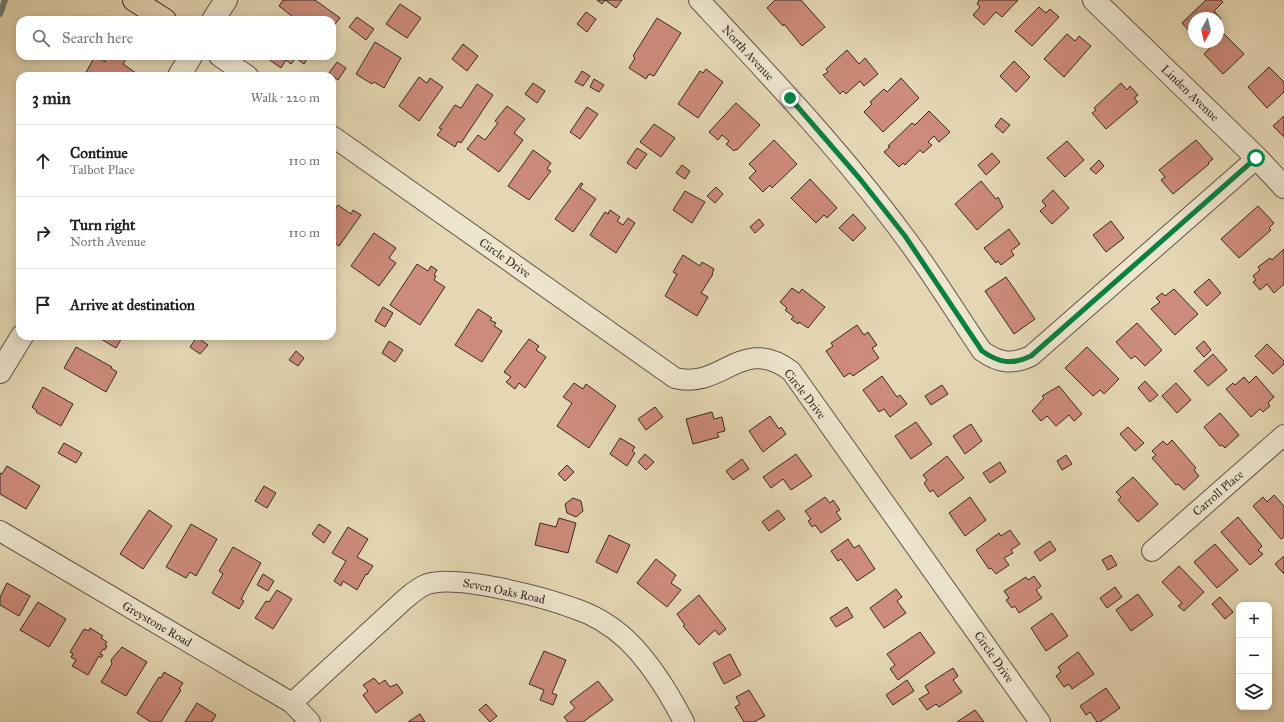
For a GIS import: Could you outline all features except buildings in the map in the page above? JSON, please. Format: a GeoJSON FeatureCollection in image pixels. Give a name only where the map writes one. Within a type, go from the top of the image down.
{"type":"FeatureCollection","features":[{"type":"Feature","properties":{"kind":"highway"},"geometry":{"type":"LineString","coordinates":[[134,0],[159,16]]}},
{"type":"Feature","properties":{"kind":"street"},"geometry":{"type":"LineString","coordinates":[[216,16],[226,0]]}},
{"type":"Feature","properties":{"kind":"street","name":"North Avenue"},"geometry":{"type":"LineString","coordinates":[[699,0],[790,98],[860,179],[905,236],[982,351],[994,359],[1007,362],[1020,361],[1031,356],[1256,158]]}},
{"type":"Feature","properties":{"kind":"street","name":"Linden Avenue"},"geometry":{"type":"LineString","coordinates":[[1094,0],[1256,158],[1284,188]]}},
{"type":"Feature","properties":{"kind":"street"},"geometry":{"type":"LineString","coordinates":[[181,72],[189,60]]}},
{"type":"Feature","properties":{"kind":"street"},"geometry":{"type":"LineString","coordinates":[[225,60],[242,72]]}},
{"type":"Feature","properties":{"kind":"street","name":"Circle Drive"},"geometry":{"type":"LineString","coordinates":[[336,139],[675,378],[688,382],[702,379],[747,359],[764,358],[778,361],[791,371],[1040,722]]}},
{"type":"Feature","properties":{"kind":"street"},"geometry":{"type":"LineString","coordinates":[[0,372],[20,340]]}},
{"type":"Feature","properties":{"kind":"street","name":"Carroll Place"},"geometry":{"type":"LineString","coordinates":[[1152,551],[1284,434]]}},
{"type":"Feature","properties":{"kind":"street","name":"Greystone Road"},"geometry":{"type":"LineString","coordinates":[[0,531],[292,703],[310,722]]}},
{"type":"Feature","properties":{"kind":"street","name":"Seven Oaks Road"},"geometry":{"type":"LineString","coordinates":[[292,703],[405,599],[424,585],[444,581],[464,582],[542,598],[574,608],[606,624],[627,640],[647,663],[669,695],[684,722]]}},
{"type":"Feature","properties":{"kind":"waterway"},"geometry":{"type":"LineString","coordinates":[[0,14],[5,0]]}},
{"type":"Feature","properties":{"kind":"route"},"geometry":{"type":"LineString","coordinates":[[790,98],[860,179],[905,236],[982,351],[994,359],[1007,362],[1020,361],[1031,356],[1256,158]]}}]}
